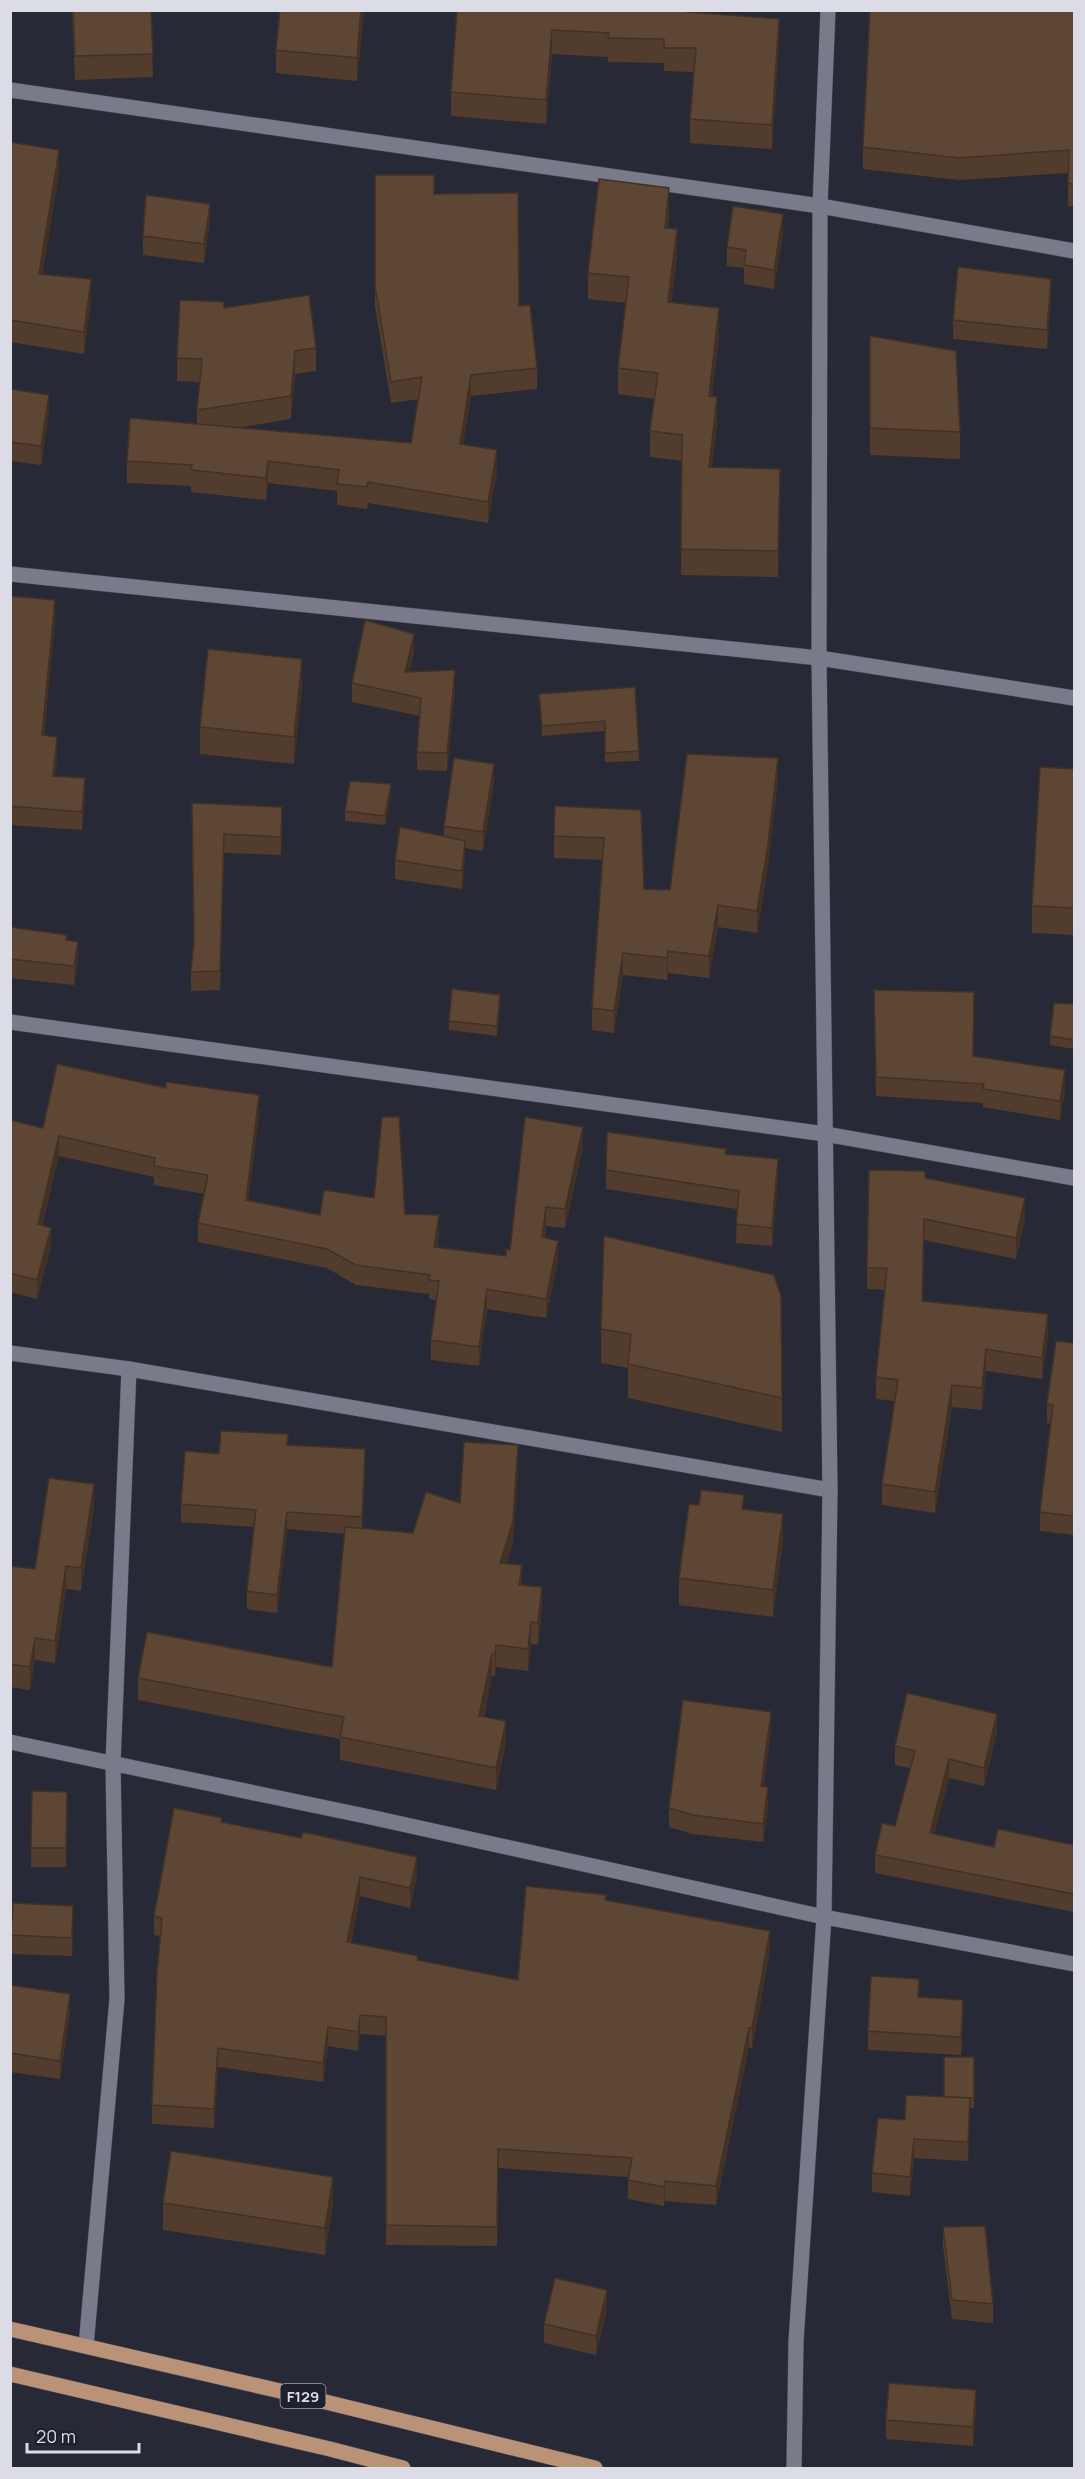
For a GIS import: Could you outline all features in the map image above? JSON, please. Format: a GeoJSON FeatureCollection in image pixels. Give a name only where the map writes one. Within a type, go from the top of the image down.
{"type":"FeatureCollection","features":[{"type":"Feature","properties":{"kind":"main road","name":"F129"},"geometry":{"type":"LineString","coordinates":[[10,2329],[595,2469]]}},
{"type":"Feature","properties":{"kind":"main road"},"geometry":{"type":"LineString","coordinates":[[10,2374],[330,2449],[403,2469]]}},
{"type":"Feature","properties":{"kind":"street"},"geometry":{"type":"LineString","coordinates":[[794,2469],[796,2342],[824,1917],[830,1490],[819,658],[820,206],[828,10]]}},
{"type":"Feature","properties":{"kind":"street"},"geometry":{"type":"LineString","coordinates":[[10,90],[820,206],[1074,251]]}},
{"type":"Feature","properties":{"kind":"street"},"geometry":{"type":"LineString","coordinates":[[10,573],[819,658],[1074,698]]}},
{"type":"Feature","properties":{"kind":"street"},"geometry":{"type":"LineString","coordinates":[[10,1022],[825,1134],[1074,1178]]}},
{"type":"Feature","properties":{"kind":"street"},"geometry":{"type":"LineString","coordinates":[[10,1353],[129,1369],[830,1490]]}},
{"type":"Feature","properties":{"kind":"street"},"geometry":{"type":"LineString","coordinates":[[86,2346],[117,1999],[114,1763],[129,1369]]}},
{"type":"Feature","properties":{"kind":"street"},"geometry":{"type":"LineString","coordinates":[[10,1743],[114,1763],[824,1917],[1074,1964]]}},
{"type":"Feature","properties":{"kind":"building"},"geometry":{"type":"Polygon","coordinates":[[[73,10],[151,10],[153,54],[75,56],[73,10]]]}},
{"type":"Feature","properties":{"kind":"building"},"geometry":{"type":"Polygon","coordinates":[[[280,10],[361,10],[357,58],[276,50],[280,10]]]}},
{"type":"Feature","properties":{"kind":"building"},"geometry":{"type":"Polygon","coordinates":[[[457,10],[687,10],[687,12],[779,19],[772,125],[690,119],[696,48],[664,48],[664,39],[608,38],[609,33],[552,30],[546,100],[451,92],[457,10]]]}},
{"type":"Feature","properties":{"kind":"building"},"geometry":{"type":"Polygon","coordinates":[[[870,10],[1074,10],[1074,184],[1068,184],[1069,150],[959,158],[863,147],[870,10]]]}},
{"type":"Feature","properties":{"kind":"building"},"geometry":{"type":"Polygon","coordinates":[[[10,142],[59,150],[39,274],[91,279],[84,332],[10,320],[10,142]]]}},
{"type":"Feature","properties":{"kind":"building"},"geometry":{"type":"Polygon","coordinates":[[[375,175],[434,175],[434,194],[518,193],[519,306],[530,305],[537,368],[471,375],[460,444],[497,450],[488,502],[368,482],[367,487],[337,484],[339,470],[268,461],[266,478],[191,470],[192,465],[127,461],[130,418],[411,443],[422,377],[391,382],[375,285],[375,175]]]}},
{"type":"Feature","properties":{"kind":"building"},"geometry":{"type":"Polygon","coordinates":[[[599,179],[669,188],[665,228],[677,229],[668,302],[719,308],[709,396],[717,397],[709,467],[780,469],[778,551],[681,549],[682,435],[650,431],[658,373],[618,368],[629,277],[588,273],[599,179]]]}},
{"type":"Feature","properties":{"kind":"building"},"geometry":{"type":"Polygon","coordinates":[[[146,195],[210,204],[204,244],[143,236],[146,195]]]}},
{"type":"Feature","properties":{"kind":"building"},"geometry":{"type":"Polygon","coordinates":[[[733,206],[783,214],[774,270],[744,265],[746,250],[727,247],[733,206]]]}},
{"type":"Feature","properties":{"kind":"building"},"geometry":{"type":"Polygon","coordinates":[[[958,267],[1051,279],[1047,330],[953,320],[958,267]]]}},
{"type":"Feature","properties":{"kind":"building"},"geometry":{"type":"Polygon","coordinates":[[[309,295],[316,348],[295,351],[291,396],[197,410],[202,359],[177,358],[180,300],[224,302],[224,308],[309,295]]]}},
{"type":"Feature","properties":{"kind":"building"},"geometry":{"type":"Polygon","coordinates":[[[870,336],[956,351],[960,432],[870,428],[870,336]]]}},
{"type":"Feature","properties":{"kind":"building"},"geometry":{"type":"Polygon","coordinates":[[[10,389],[49,395],[41,446],[10,442],[10,389]]]}},
{"type":"Feature","properties":{"kind":"building"},"geometry":{"type":"Polygon","coordinates":[[[10,596],[55,600],[42,735],[57,737],[53,776],[85,778],[82,812],[10,806],[10,596]]]}},
{"type":"Feature","properties":{"kind":"building"},"geometry":{"type":"Polygon","coordinates":[[[365,620],[414,634],[405,672],[455,670],[447,753],[417,752],[421,698],[352,683],[365,620]]]}},
{"type":"Feature","properties":{"kind":"building"},"geometry":{"type":"Polygon","coordinates":[[[208,649],[302,659],[294,737],[200,727],[208,649]]]}},
{"type":"Feature","properties":{"kind":"building"},"geometry":{"type":"Polygon","coordinates":[[[635,687],[639,751],[605,753],[605,721],[542,726],[539,694],[635,687]]]}},
{"type":"Feature","properties":{"kind":"building"},"geometry":{"type":"Polygon","coordinates":[[[687,754],[778,758],[757,911],[718,905],[709,956],[668,951],[667,958],[623,953],[614,1011],[592,1008],[604,838],[554,836],[555,806],[641,810],[644,889],[670,890],[687,754]]]}},
{"type":"Feature","properties":{"kind":"building"},"geometry":{"type":"Polygon","coordinates":[[[454,758],[494,764],[483,832],[444,826],[454,758]]]}},
{"type":"Feature","properties":{"kind":"building"},"geometry":{"type":"Polygon","coordinates":[[[1040,767],[1074,769],[1074,908],[1032,906],[1040,767]]]}},
{"type":"Feature","properties":{"kind":"building"},"geometry":{"type":"Polygon","coordinates":[[[350,781],[391,784],[385,816],[345,811],[350,781]]]}},
{"type":"Feature","properties":{"kind":"building"},"geometry":{"type":"Polygon","coordinates":[[[192,803],[282,807],[281,837],[224,834],[220,971],[191,972],[194,941],[192,803]]]}},
{"type":"Feature","properties":{"kind":"building"},"geometry":{"type":"Polygon","coordinates":[[[400,827],[465,841],[462,871],[395,860],[400,827]]]}},
{"type":"Feature","properties":{"kind":"building"},"geometry":{"type":"Polygon","coordinates":[[[10,927],[67,935],[66,940],[78,942],[74,966],[10,959],[10,927]]]}},
{"type":"Feature","properties":{"kind":"building"},"geometry":{"type":"Polygon","coordinates":[[[452,989],[500,995],[497,1026],[449,1021],[452,989]]]}},
{"type":"Feature","properties":{"kind":"building"},"geometry":{"type":"Polygon","coordinates":[[[874,990],[974,992],[973,1056],[1065,1070],[1060,1101],[983,1089],[984,1084],[876,1077],[874,990]]]}},
{"type":"Feature","properties":{"kind":"building"},"geometry":{"type":"Polygon","coordinates":[[[1054,1003],[1074,1004],[1074,1040],[1050,1036],[1054,1003]]]}},
{"type":"Feature","properties":{"kind":"building"},"geometry":{"type":"Polygon","coordinates":[[[57,1064],[166,1088],[166,1082],[259,1095],[246,1200],[320,1215],[324,1190],[374,1198],[382,1117],[399,1117],[405,1214],[439,1215],[434,1247],[506,1256],[506,1249],[510,1250],[525,1117],[583,1127],[565,1209],[546,1207],[542,1237],[558,1241],[546,1299],[487,1289],[479,1347],[431,1340],[439,1281],[429,1280],[430,1275],[356,1265],[327,1249],[198,1223],[208,1175],[154,1166],[155,1158],[59,1136],[38,1224],[51,1228],[37,1280],[10,1273],[10,1120],[43,1128],[57,1064]]]}},
{"type":"Feature","properties":{"kind":"building"},"geometry":{"type":"Polygon","coordinates":[[[607,1132],[726,1149],[725,1154],[778,1159],[772,1228],[736,1224],[739,1191],[606,1170],[607,1132]]]}},
{"type":"Feature","properties":{"kind":"building"},"geometry":{"type":"Polygon","coordinates":[[[869,1170],[925,1171],[925,1178],[1025,1198],[1016,1238],[924,1219],[922,1301],[1048,1314],[1042,1358],[986,1349],[982,1388],[952,1385],[935,1492],[882,1484],[898,1380],[876,1377],[887,1268],[867,1268],[869,1170]]]}},
{"type":"Feature","properties":{"kind":"building"},"geometry":{"type":"Polygon","coordinates":[[[604,1236],[774,1275],[781,1296],[782,1398],[628,1364],[631,1334],[601,1329],[604,1236]]]}},
{"type":"Feature","properties":{"kind":"building"},"geometry":{"type":"Polygon","coordinates":[[[1056,1341],[1074,1343],[1074,1516],[1040,1512],[1053,1405],[1047,1404],[1056,1341]]]}},
{"type":"Feature","properties":{"kind":"building"},"geometry":{"type":"Polygon","coordinates":[[[221,1431],[288,1434],[287,1445],[365,1449],[362,1517],[287,1512],[277,1595],[247,1591],[256,1510],[181,1504],[185,1451],[219,1454],[221,1431]]]}},
{"type":"Feature","properties":{"kind":"building"},"geometry":{"type":"Polygon","coordinates":[[[464,1442],[518,1445],[513,1521],[500,1563],[522,1565],[519,1585],[542,1587],[538,1623],[531,1622],[528,1649],[496,1645],[495,1654],[492,1654],[479,1716],[506,1721],[496,1768],[340,1737],[344,1717],[138,1678],[147,1632],[332,1667],[345,1527],[413,1533],[426,1492],[460,1503],[464,1442]]]}},
{"type":"Feature","properties":{"kind":"building"},"geometry":{"type":"Polygon","coordinates":[[[49,1478],[94,1484],[81,1568],[66,1566],[55,1641],[35,1638],[30,1667],[10,1664],[10,1566],[35,1569],[49,1478]]]}},
{"type":"Feature","properties":{"kind":"building"},"geometry":{"type":"Polygon","coordinates":[[[701,1490],[744,1495],[742,1509],[783,1514],[773,1590],[679,1578],[689,1504],[699,1505],[701,1490]]]}},
{"type":"Feature","properties":{"kind":"building"},"geometry":{"type":"Polygon","coordinates":[[[907,1693],[997,1714],[984,1768],[949,1759],[930,1833],[994,1847],[998,1829],[1074,1845],[1074,1894],[875,1855],[882,1823],[895,1826],[915,1751],[895,1746],[907,1693]]]}},
{"type":"Feature","properties":{"kind":"building"},"geometry":{"type":"Polygon","coordinates":[[[683,1700],[771,1712],[761,1786],[768,1787],[763,1824],[693,1815],[669,1808],[683,1700]]]}},
{"type":"Feature","properties":{"kind":"building"},"geometry":{"type":"Polygon","coordinates":[[[32,1791],[67,1792],[66,1848],[31,1848],[32,1791]]]}},
{"type":"Feature","properties":{"kind":"building"},"geometry":{"type":"Polygon","coordinates":[[[174,1808],[222,1818],[221,1822],[301,1838],[303,1832],[417,1857],[410,1888],[360,1877],[347,1942],[418,1956],[417,1960],[518,1980],[526,1886],[606,1895],[605,1900],[770,1931],[752,2028],[749,2028],[716,2186],[665,2181],[664,2187],[628,2180],[632,2158],[498,2149],[497,2227],[386,2225],[386,2017],[360,2015],[358,2032],[328,2027],[323,2063],[218,2048],[214,2109],[152,2105],[157,1973],[162,1918],[154,1916],[174,1808]]]}},
{"type":"Feature","properties":{"kind":"building"},"geometry":{"type":"Polygon","coordinates":[[[13,1903],[73,1906],[72,1938],[11,1935],[13,1903]]]}},
{"type":"Feature","properties":{"kind":"building"},"geometry":{"type":"Polygon","coordinates":[[[871,1976],[919,1979],[918,1997],[963,2000],[961,2037],[868,2031],[871,1976]]]}},
{"type":"Feature","properties":{"kind":"building"},"geometry":{"type":"Polygon","coordinates":[[[10,1985],[70,1994],[60,2061],[10,2053],[10,1985]]]}},
{"type":"Feature","properties":{"kind":"building"},"geometry":{"type":"Polygon","coordinates":[[[944,2057],[974,2057],[974,2098],[944,2097],[944,2057]]]}},
{"type":"Feature","properties":{"kind":"building"},"geometry":{"type":"Polygon","coordinates":[[[906,2095],[970,2098],[968,2142],[914,2139],[910,2177],[872,2173],[878,2118],[905,2120],[906,2095]]]}},
{"type":"Feature","properties":{"kind":"building"},"geometry":{"type":"Polygon","coordinates":[[[171,2151],[333,2177],[325,2228],[163,2203],[171,2151]]]}},
{"type":"Feature","properties":{"kind":"building"},"geometry":{"type":"Polygon","coordinates":[[[985,2226],[993,2304],[952,2300],[943,2227],[985,2226]]]}},
{"type":"Feature","properties":{"kind":"building"},"geometry":{"type":"Polygon","coordinates":[[[555,2278],[607,2290],[596,2336],[544,2324],[555,2278]]]}},
{"type":"Feature","properties":{"kind":"building"},"geometry":{"type":"Polygon","coordinates":[[[889,2383],[976,2390],[973,2427],[886,2420],[889,2383]]]}}]}
